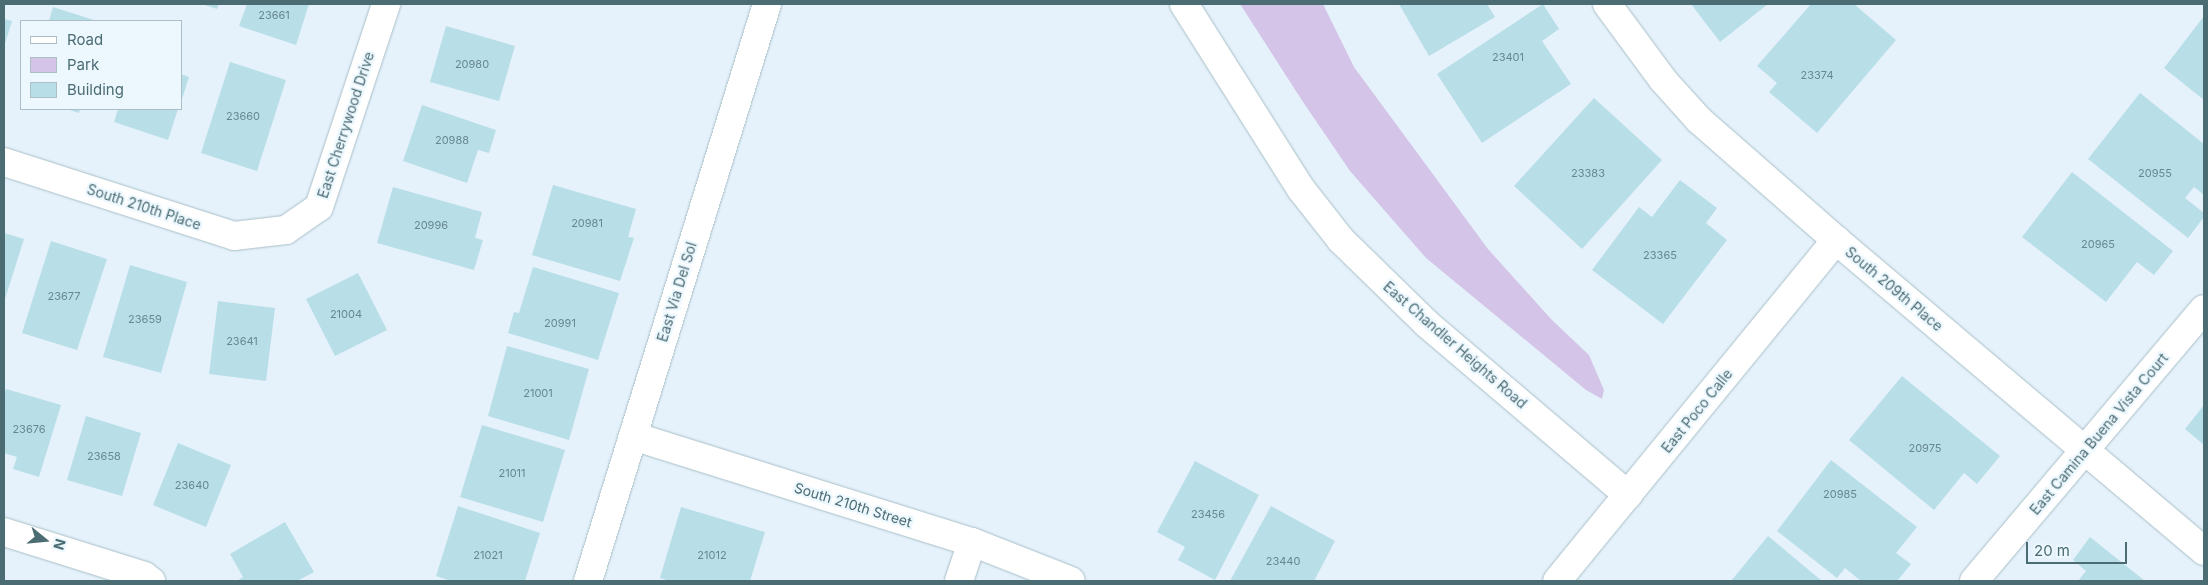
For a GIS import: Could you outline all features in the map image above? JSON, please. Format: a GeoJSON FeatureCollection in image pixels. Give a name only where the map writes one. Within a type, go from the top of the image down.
{"type":"FeatureCollection","features":[{"type":"Feature","properties":{"kind":"street","name":"East Cherrywood Drive"},"geometry":{"type":"LineString","coordinates":[[286,230],[319,207],[386,4]]}},
{"type":"Feature","properties":{"kind":"street","name":"East Via Del Sol"},"geometry":{"type":"LineString","coordinates":[[588,581],[767,4]]}},
{"type":"Feature","properties":{"kind":"street","name":"East Chandler Heights Road"},"geometry":{"type":"LineString","coordinates":[[1184,4],[1301,189],[1342,240],[1399,299],[1427,324],[1628,495]]}},
{"type":"Feature","properties":{"kind":"street","name":"South 209th Place"},"geometry":{"type":"LineString","coordinates":[[1607,4],[1663,80],[1699,120],[1836,240],[2204,552]]}},
{"type":"Feature","properties":{"kind":"street","name":"South 210th Place"},"geometry":{"type":"LineString","coordinates":[[4,162],[234,236],[286,230]]}},
{"type":"Feature","properties":{"kind":"street","name":"East Poco Calle"},"geometry":{"type":"LineString","coordinates":[[1557,581],[1836,240]]}},
{"type":"Feature","properties":{"kind":"street","name":"East Camina Buena Vista Court"},"geometry":{"type":"LineString","coordinates":[[1974,581],[2204,309]]}},
{"type":"Feature","properties":{"kind":"street","name":"South 210th Street"},"geometry":{"type":"LineString","coordinates":[[633,436],[972,542],[1071,581]]}},
{"type":"Feature","properties":{"kind":"street"},"geometry":{"type":"LineString","coordinates":[[4,532],[144,576],[152,581]]}},
{"type":"Feature","properties":{"kind":"street"},"geometry":{"type":"LineString","coordinates":[[959,581],[972,542]]}},
{"type":"Feature","properties":{"kind":"green space"},"geometry":{"type":"Polygon","coordinates":[[[1240,4],[1323,4],[1354,67],[1488,249],[1552,320],[1589,355],[1604,390],[1602,399],[1586,390],[1426,258],[1350,171],[1240,4]]]}},
{"type":"Feature","properties":{"kind":"building"},"geometry":{"type":"Polygon","coordinates":[[[202,4],[219,4],[217,9],[202,4]]]}},
{"type":"Feature","properties":{"kind":"building"},"geometry":{"type":"Polygon","coordinates":[[[247,4],[309,4],[296,45],[239,26],[247,4]]]}},
{"type":"Feature","properties":{"kind":"building"},"geometry":{"type":"Polygon","coordinates":[[[1399,4],[1487,4],[1495,17],[1429,56],[1399,4]]]}},
{"type":"Feature","properties":{"kind":"building"},"geometry":{"type":"Polygon","coordinates":[[[1543,4],[1559,29],[1542,41],[1571,84],[1482,143],[1437,74],[1543,4]]]}},
{"type":"Feature","properties":{"kind":"building"},"geometry":{"type":"Polygon","coordinates":[[[1691,4],[1768,4],[1720,42],[1691,4]]]}},
{"type":"Feature","properties":{"kind":"building"},"geometry":{"type":"Polygon","coordinates":[[[1811,4],[1854,4],[1896,40],[1817,133],[1769,92],[1777,83],[1757,66],[1811,4]]]}},
{"type":"Feature","properties":{"kind":"building"},"geometry":{"type":"Polygon","coordinates":[[[53,7],[94,20],[49,20],[53,7]]]}},
{"type":"Feature","properties":{"kind":"building"},"geometry":{"type":"Polygon","coordinates":[[[2204,16],[2204,100],[2164,68],[2204,16]]]}},
{"type":"Feature","properties":{"kind":"building"},"geometry":{"type":"Polygon","coordinates":[[[4,19],[12,21],[4,47],[4,19]]]}},
{"type":"Feature","properties":{"kind":"building"},"geometry":{"type":"Polygon","coordinates":[[[446,26],[515,46],[499,101],[430,82],[446,26]]]}},
{"type":"Feature","properties":{"kind":"building"},"geometry":{"type":"Polygon","coordinates":[[[230,62],[286,80],[257,171],[201,153],[230,62]]]}},
{"type":"Feature","properties":{"kind":"building"},"geometry":{"type":"Polygon","coordinates":[[[182,74],[189,77],[182,99],[182,74]]]}},
{"type":"Feature","properties":{"kind":"building"},"geometry":{"type":"Polygon","coordinates":[[[2140,93],[2204,144],[2204,195],[2194,187],[2185,198],[2204,213],[2204,217],[2188,238],[2088,159],[2140,93]]]}},
{"type":"Feature","properties":{"kind":"building"},"geometry":{"type":"Polygon","coordinates":[[[1594,98],[1662,160],[1582,249],[1514,186],[1594,98]]]}},
{"type":"Feature","properties":{"kind":"building"},"geometry":{"type":"Polygon","coordinates":[[[422,105],[496,130],[489,153],[478,150],[467,183],[403,161],[422,105]]]}},
{"type":"Feature","properties":{"kind":"building"},"geometry":{"type":"Polygon","coordinates":[[[69,110],[80,110],[79,113],[69,110]]]}},
{"type":"Feature","properties":{"kind":"building"},"geometry":{"type":"Polygon","coordinates":[[[118,110],[178,110],[168,140],[114,122],[118,110]]]}},
{"type":"Feature","properties":{"kind":"building"},"geometry":{"type":"Polygon","coordinates":[[[2072,172],[2173,251],[2154,275],[2137,262],[2106,302],[2022,237],[2072,172]]]}},
{"type":"Feature","properties":{"kind":"building"},"geometry":{"type":"Polygon","coordinates":[[[1680,180],[1717,208],[1706,223],[1727,240],[1663,324],[1592,270],[1639,207],[1652,217],[1680,180]]]}},
{"type":"Feature","properties":{"kind":"building"},"geometry":{"type":"Polygon","coordinates":[[[553,185],[636,209],[628,237],[634,238],[620,281],[532,255],[553,185]]]}},
{"type":"Feature","properties":{"kind":"building"},"geometry":{"type":"Polygon","coordinates":[[[393,187],[482,212],[475,238],[483,240],[474,270],[377,243],[393,187]]]}},
{"type":"Feature","properties":{"kind":"building"},"geometry":{"type":"Polygon","coordinates":[[[4,233],[24,239],[4,302],[4,233]]]}},
{"type":"Feature","properties":{"kind":"building"},"geometry":{"type":"Polygon","coordinates":[[[51,241],[107,259],[77,350],[22,333],[51,241]]]}},
{"type":"Feature","properties":{"kind":"building"},"geometry":{"type":"Polygon","coordinates":[[[130,265],[187,282],[161,373],[103,357],[130,265]]]}},
{"type":"Feature","properties":{"kind":"building"},"geometry":{"type":"Polygon","coordinates":[[[533,267],[619,293],[598,360],[508,333],[514,312],[519,313],[533,267]]]}},
{"type":"Feature","properties":{"kind":"building"},"geometry":{"type":"Polygon","coordinates":[[[358,273],[387,330],[335,356],[306,299],[358,273]]]}},
{"type":"Feature","properties":{"kind":"building"},"geometry":{"type":"Polygon","coordinates":[[[218,301],[275,308],[266,381],[209,374],[218,301]]]}},
{"type":"Feature","properties":{"kind":"building"},"geometry":{"type":"Polygon","coordinates":[[[507,346],[589,369],[569,440],[488,416],[507,346]]]}},
{"type":"Feature","properties":{"kind":"building"},"geometry":{"type":"Polygon","coordinates":[[[1902,376],[2000,456],[1977,484],[1964,473],[1934,510],[1849,440],[1902,376]]]}},
{"type":"Feature","properties":{"kind":"building"},"geometry":{"type":"Polygon","coordinates":[[[6,389],[61,405],[39,477],[13,469],[17,457],[4,453],[4,395],[6,389]]]}},
{"type":"Feature","properties":{"kind":"building"},"geometry":{"type":"Polygon","coordinates":[[[2204,405],[2204,445],[2185,429],[2204,405]]]}},
{"type":"Feature","properties":{"kind":"building"},"geometry":{"type":"Polygon","coordinates":[[[86,416],[141,433],[122,496],[67,480],[86,416]]]}},
{"type":"Feature","properties":{"kind":"building"},"geometry":{"type":"Polygon","coordinates":[[[482,425],[565,450],[543,522],[460,497],[482,425]]]}},
{"type":"Feature","properties":{"kind":"building"},"geometry":{"type":"Polygon","coordinates":[[[178,443],[231,465],[206,527],[153,505],[178,443]]]}},
{"type":"Feature","properties":{"kind":"building"},"geometry":{"type":"Polygon","coordinates":[[[1831,460],[1917,527],[1896,553],[1911,564],[1897,581],[1861,581],[1845,568],[1837,578],[1777,531],[1831,460]]]}},
{"type":"Feature","properties":{"kind":"building"},"geometry":{"type":"Polygon","coordinates":[[[1195,461],[1259,495],[1215,580],[1178,560],[1185,547],[1157,532],[1195,461]]]}},
{"type":"Feature","properties":{"kind":"building"},"geometry":{"type":"Polygon","coordinates":[[[458,506],[540,533],[525,581],[451,581],[436,576],[458,506]]]}},
{"type":"Feature","properties":{"kind":"building"},"geometry":{"type":"Polygon","coordinates":[[[1271,506],[1335,541],[1314,581],[1230,581],[1271,506]]]}},
{"type":"Feature","properties":{"kind":"building"},"geometry":{"type":"Polygon","coordinates":[[[681,507],[765,532],[750,581],[670,581],[660,578],[681,507]]]}},
{"type":"Feature","properties":{"kind":"building"},"geometry":{"type":"Polygon","coordinates":[[[285,522],[314,572],[297,581],[237,581],[243,577],[230,554],[285,522]]]}},
{"type":"Feature","properties":{"kind":"building"},"geometry":{"type":"Polygon","coordinates":[[[1768,536],[1822,581],[1731,581],[1768,536]]]}},
{"type":"Feature","properties":{"kind":"building"},"geometry":{"type":"Polygon","coordinates":[[[2090,537],[2145,581],[2078,581],[2086,571],[2073,560],[2090,537]]]}}]}
